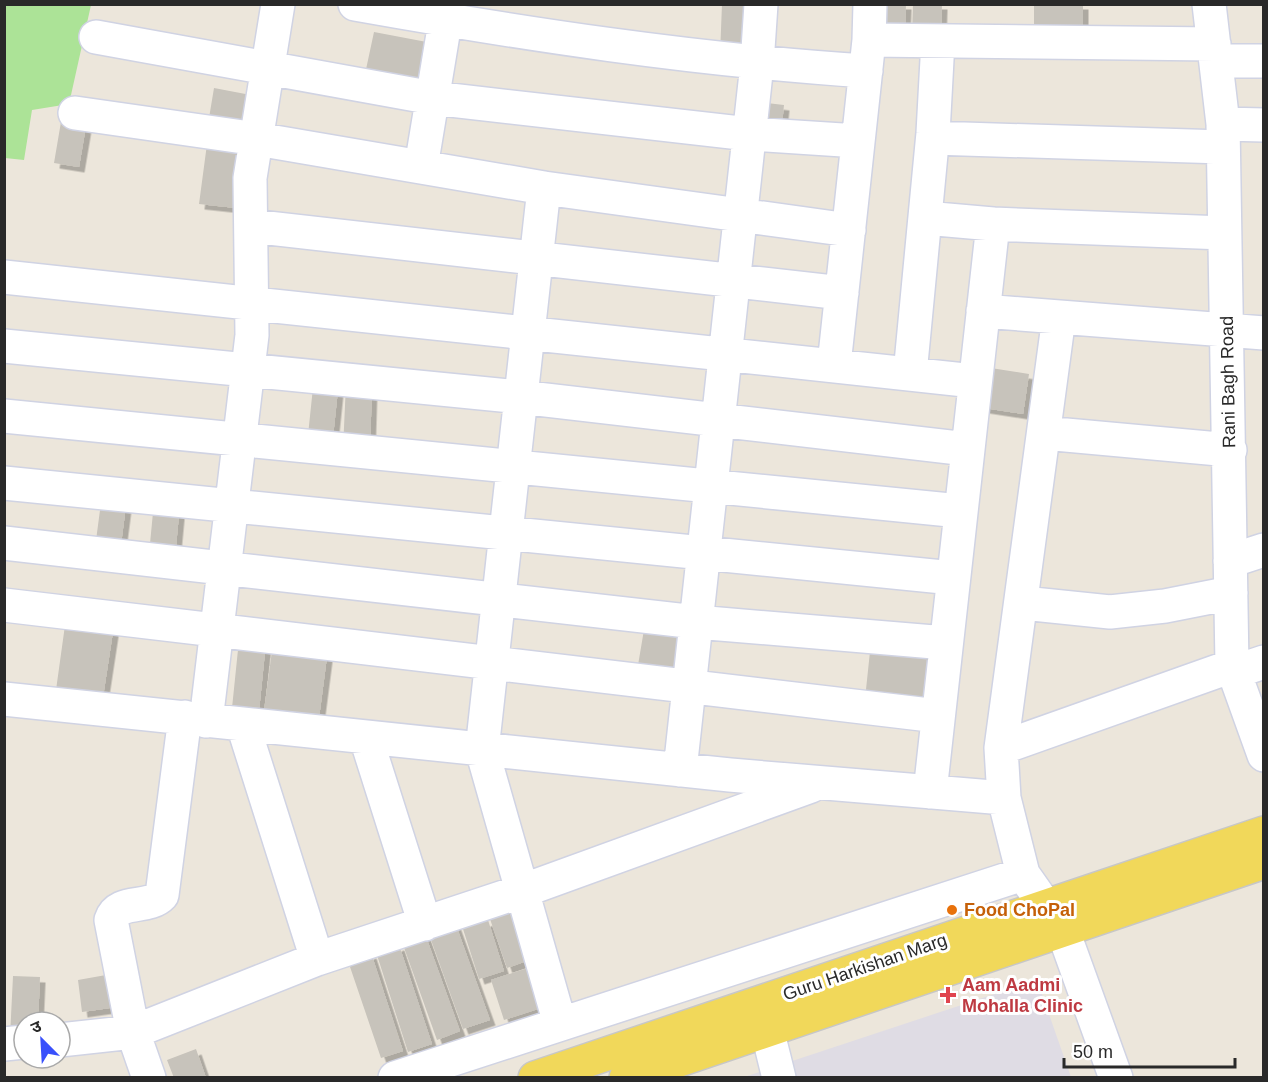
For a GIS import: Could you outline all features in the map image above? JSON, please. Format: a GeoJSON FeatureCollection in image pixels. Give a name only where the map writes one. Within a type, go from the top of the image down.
{"type":"FeatureCollection","features":[{"type":"Feature","properties":{"kind":"main road","name":"Guru Harkishan Marg"},"geometry":{"type":"LineString","coordinates":[[626,1077],[767,1029],[1055,918],[1263,833]]}},
{"type":"Feature","properties":{"kind":"main road","name":"Guru Harkishan Marg"},"geometry":{"type":"LineString","coordinates":[[535,1077],[1055,918],[1263,862]]}},
{"type":"Feature","properties":{"kind":"street"},"geometry":{"type":"LineString","coordinates":[[149,1077],[134,1032],[111,920],[113,912],[120,908],[150,903],[162,895],[196,719],[217,630],[252,335],[250,178],[278,4]]}},
{"type":"Feature","properties":{"kind":"street"},"geometry":{"type":"LineString","coordinates":[[355,4],[446,12],[757,64],[867,55],[938,41],[1215,52],[1263,61]]}},
{"type":"Feature","properties":{"kind":"street"},"geometry":{"type":"LineString","coordinates":[[680,770],[757,64],[761,4]]}},
{"type":"Feature","properties":{"kind":"street"},"geometry":{"type":"LineString","coordinates":[[834,365],[867,55],[870,4]]}},
{"type":"Feature","properties":{"kind":"street","name":"Rani Bagh Road"},"geometry":{"type":"LineString","coordinates":[[1209,4],[1223,136],[1231,593],[1243,667],[1263,755]]}},
{"type":"Feature","properties":{"kind":"street"},"geometry":{"type":"LineString","coordinates":[[422,167],[446,12]]}},
{"type":"Feature","properties":{"kind":"street"},"geometry":{"type":"LineString","coordinates":[[96,37],[433,98],[749,134],[858,141]]}},
{"type":"Feature","properties":{"kind":"street"},"geometry":{"type":"LineString","coordinates":[[910,374],[933,138],[938,41]]}},
{"type":"Feature","properties":{"kind":"street"},"geometry":{"type":"LineString","coordinates":[[75,113],[257,140],[544,188],[740,213],[849,230]]}},
{"type":"Feature","properties":{"kind":"street"},"geometry":{"type":"LineString","coordinates":[[933,138],[1223,136],[1263,125]]}},
{"type":"Feature","properties":{"kind":"street"},"geometry":{"type":"LineString","coordinates":[[544,188],[482,750],[560,1023]]}},
{"type":"Feature","properties":{"kind":"street"},"geometry":{"type":"LineString","coordinates":[[925,218],[993,224],[1224,233]]}},
{"type":"Feature","properties":{"kind":"street"},"geometry":{"type":"LineString","coordinates":[[930,792],[993,224]]}},
{"type":"Feature","properties":{"kind":"street"},"geometry":{"type":"LineString","coordinates":[[251,226],[842,293]]}},
{"type":"Feature","properties":{"kind":"street"},"geometry":{"type":"LineString","coordinates":[[4,277],[726,352],[974,381]]}},
{"type":"Feature","properties":{"kind":"street"},"geometry":{"type":"LineString","coordinates":[[983,311],[1263,333]]}},
{"type":"Feature","properties":{"kind":"street"},"geometry":{"type":"LineString","coordinates":[[1059,317],[1023,603],[1001,748],[1004,798],[1023,874],[1055,918],[1116,1077]]}},
{"type":"Feature","properties":{"kind":"street"},"geometry":{"type":"LineString","coordinates":[[4,346],[520,397],[718,422],[967,449]]}},
{"type":"Feature","properties":{"kind":"street"},"geometry":{"type":"LineString","coordinates":[[4,416],[960,511]]}},
{"type":"Feature","properties":{"kind":"street"},"geometry":{"type":"LineString","coordinates":[[1044,433],[1230,450]]}},
{"type":"Feature","properties":{"kind":"street"},"geometry":{"type":"LineString","coordinates":[[4,483],[953,578]]}},
{"type":"Feature","properties":{"kind":"street"},"geometry":{"type":"LineString","coordinates":[[4,543],[696,622],[946,643]]}},
{"type":"Feature","properties":{"kind":"street"},"geometry":{"type":"LineString","coordinates":[[1230,561],[1263,550]]}},
{"type":"Feature","properties":{"kind":"street"},"geometry":{"type":"LineString","coordinates":[[1023,603],[1110,612],[1165,606],[1231,593]]}},
{"type":"Feature","properties":{"kind":"street"},"geometry":{"type":"LineString","coordinates":[[4,605],[938,716]]}},
{"type":"Feature","properties":{"kind":"street"},"geometry":{"type":"LineString","coordinates":[[1001,748],[1243,667]]}},
{"type":"Feature","properties":{"kind":"street"},"geometry":{"type":"LineString","coordinates":[[4,699],[680,770],[1004,798]]}},
{"type":"Feature","properties":{"kind":"street"},"geometry":{"type":"LineString","coordinates":[[243,725],[317,959]]}},
{"type":"Feature","properties":{"kind":"street"},"geometry":{"type":"LineString","coordinates":[[366,738],[425,924]]}},
{"type":"Feature","properties":{"kind":"street"},"geometry":{"type":"LineString","coordinates":[[72,1039],[134,1032],[317,959],[522,891],[822,783]]}},
{"type":"Feature","properties":{"kind":"street"},"geometry":{"type":"LineString","coordinates":[[396,1077],[1023,874]]}},
{"type":"Feature","properties":{"kind":"street"},"geometry":{"type":"LineString","coordinates":[[767,1029],[779,1077]]}},
{"type":"Feature","properties":{"kind":"shaded area"},"geometry":{"type":"Polygon","coordinates":[[[1037,980],[1071,1077],[741,1078],[1037,980]]]}},
{"type":"Feature","properties":{"kind":"green space"},"geometry":{"type":"Polygon","coordinates":[[[4,5],[91,5],[69,104],[32,110],[24,160],[5,158],[4,5]]]}},
{"type":"Feature","properties":{"kind":"building"},"geometry":{"type":"Polygon","coordinates":[[[722,4],[754,4],[752,57],[720,55],[722,4]]]}},
{"type":"Feature","properties":{"kind":"building"},"geometry":{"type":"Polygon","coordinates":[[[875,4],[906,4],[905,31],[874,30],[875,4]]]}},
{"type":"Feature","properties":{"kind":"building"},"geometry":{"type":"Polygon","coordinates":[[[913,4],[942,4],[941,35],[912,34],[913,4]]]}},
{"type":"Feature","properties":{"kind":"building"},"geometry":{"type":"Polygon","coordinates":[[[1034,4],[1083,4],[1083,40],[1034,40],[1034,4]]]}},
{"type":"Feature","properties":{"kind":"building"},"geometry":{"type":"Polygon","coordinates":[[[374,32],[432,43],[424,85],[365,74],[374,32]]]}},
{"type":"Feature","properties":{"kind":"building"},"geometry":{"type":"Polygon","coordinates":[[[214,88],[256,96],[249,131],[208,124],[214,88]]]}},
{"type":"Feature","properties":{"kind":"building"},"geometry":{"type":"Polygon","coordinates":[[[758,102],[784,105],[781,133],[755,131],[758,102]]]}},
{"type":"Feature","properties":{"kind":"building"},"geometry":{"type":"Polygon","coordinates":[[[62,116],[87,120],[79,167],[54,163],[62,116]]]}},
{"type":"Feature","properties":{"kind":"building"},"geometry":{"type":"Polygon","coordinates":[[[207,144],[244,148],[236,208],[199,204],[207,144]]]}},
{"type":"Feature","properties":{"kind":"building"},"geometry":{"type":"Polygon","coordinates":[[[978,366],[1029,374],[1023,414],[971,406],[978,366]]]}},
{"type":"Feature","properties":{"kind":"building"},"geometry":{"type":"Polygon","coordinates":[[[314,378],[339,380],[333,437],[308,435],[314,378]]]}},
{"type":"Feature","properties":{"kind":"building"},"geometry":{"type":"Polygon","coordinates":[[[346,384],[372,385],[370,450],[343,449],[346,384]]]}},
{"type":"Feature","properties":{"kind":"building"},"geometry":{"type":"Polygon","coordinates":[[[102,495],[127,498],[120,552],[95,548],[102,495]]]}},
{"type":"Feature","properties":{"kind":"building"},"geometry":{"type":"Polygon","coordinates":[[[154,502],[180,504],[175,557],[149,554],[154,502]]]}},
{"type":"Feature","properties":{"kind":"building"},"geometry":{"type":"Polygon","coordinates":[[[66,618],[114,625],[103,697],[56,690],[66,618]]]}},
{"type":"Feature","properties":{"kind":"building"},"geometry":{"type":"Polygon","coordinates":[[[646,618],[688,625],[679,677],[637,671],[646,618]]]}},
{"type":"Feature","properties":{"kind":"building"},"geometry":{"type":"Polygon","coordinates":[[[239,640],[266,642],[259,711],[232,708],[239,640]]]}},
{"type":"Feature","properties":{"kind":"building"},"geometry":{"type":"Polygon","coordinates":[[[871,642],[938,649],[932,706],[865,699],[871,642]]]}},
{"type":"Feature","properties":{"kind":"building"},"geometry":{"type":"Polygon","coordinates":[[[273,643],[328,649],[319,718],[264,711],[273,643]]]}},
{"type":"Feature","properties":{"kind":"building"},"geometry":{"type":"Polygon","coordinates":[[[518,909],[535,958],[507,968],[490,919],[518,909]]]}},
{"type":"Feature","properties":{"kind":"building"},"geometry":{"type":"Polygon","coordinates":[[[453,917],[490,1020],[463,1029],[426,926],[453,917]]]}},
{"type":"Feature","properties":{"kind":"building"},"geometry":{"type":"Polygon","coordinates":[[[488,920],[504,971],[479,979],[463,929],[488,920]]]}},
{"type":"Feature","properties":{"kind":"building"},"geometry":{"type":"Polygon","coordinates":[[[425,934],[460,1031],[437,1040],[402,942],[425,934]]]}},
{"type":"Feature","properties":{"kind":"building"},"geometry":{"type":"Polygon","coordinates":[[[399,945],[432,1044],[408,1052],[376,952],[399,945]]]}},
{"type":"Feature","properties":{"kind":"building"},"geometry":{"type":"Polygon","coordinates":[[[371,953],[403,1051],[381,1058],[348,961],[371,953]]]}},
{"type":"Feature","properties":{"kind":"building"},"geometry":{"type":"Polygon","coordinates":[[[534,966],[547,1006],[504,1020],[491,980],[534,966]]]}},
{"type":"Feature","properties":{"kind":"building"},"geometry":{"type":"Polygon","coordinates":[[[106,975],[110,1008],[82,1012],[78,980],[106,975]]]}},
{"type":"Feature","properties":{"kind":"building"},"geometry":{"type":"Polygon","coordinates":[[[13,976],[40,977],[39,1010],[12,1010],[12,1037],[10,1037],[13,976]]]}},
{"type":"Feature","properties":{"kind":"building"},"geometry":{"type":"Polygon","coordinates":[[[196,1049],[206,1078],[174,1078],[167,1060],[196,1049]]]}},
{"type":"Feature","properties":{"kind":"place","name":"Food ChoPal"},"geometry":{"type":"Point","coordinates":[952,910]}},
{"type":"Feature","properties":{"kind":"place","name":"Aam Aadmi Mohalla Clinic"},"geometry":{"type":"Point","coordinates":[948,995]}}]}
